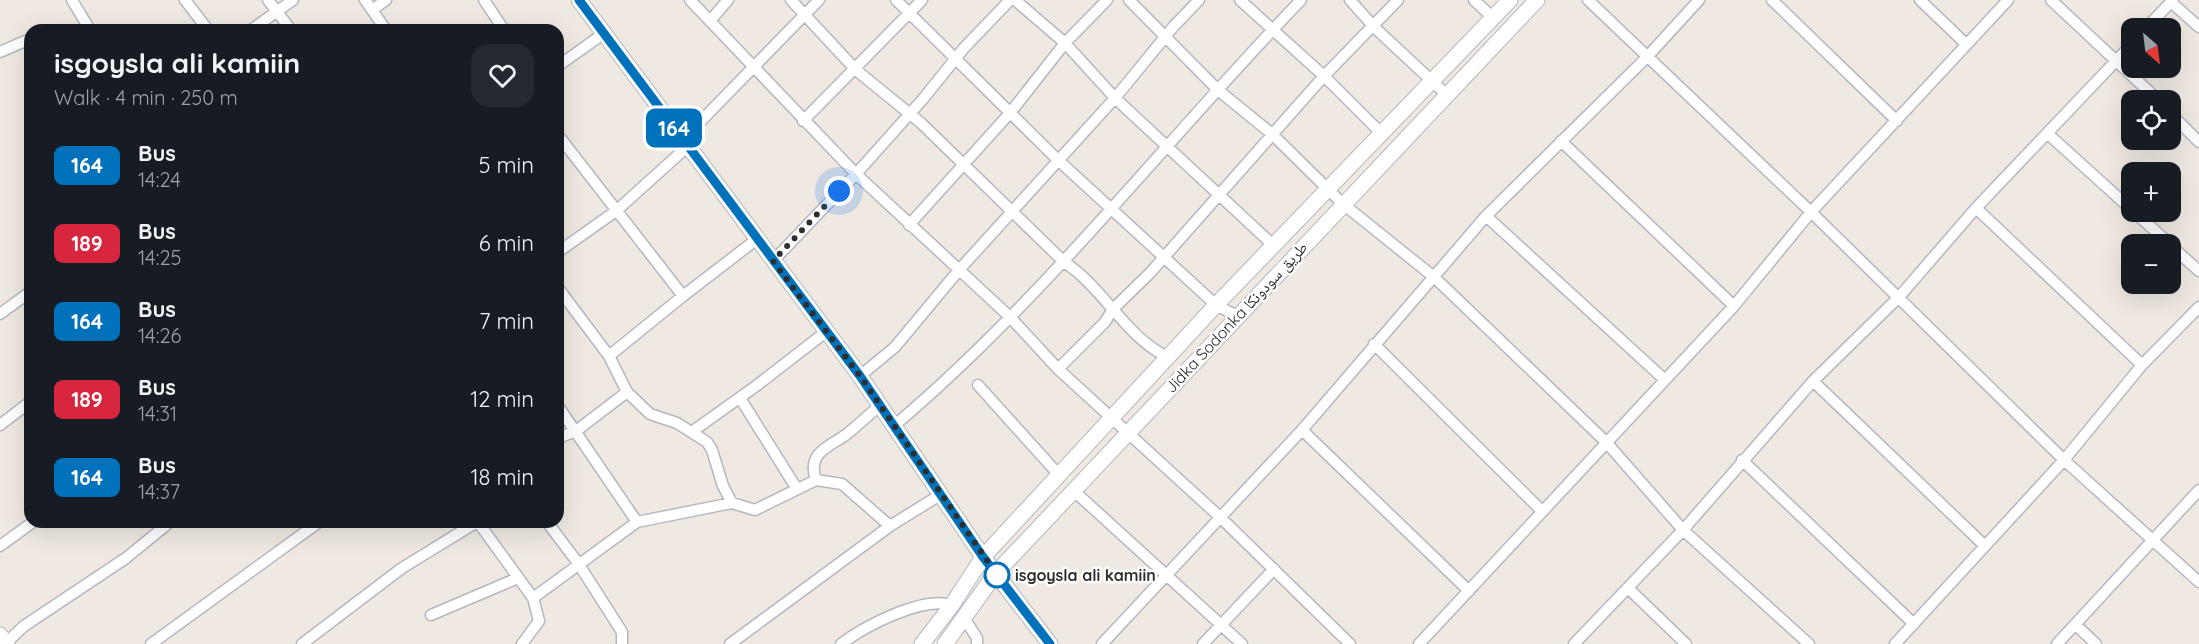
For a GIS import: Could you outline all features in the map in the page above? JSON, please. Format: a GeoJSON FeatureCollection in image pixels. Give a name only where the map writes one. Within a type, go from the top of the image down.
{"type":"FeatureCollection","features":[{"type":"Feature","properties":{"kind":"main road"},"geometry":{"type":"LineString","coordinates":[[579,0],[860,376],[983,557],[1050,644]]}},
{"type":"Feature","properties":{"kind":"main road","name":"Jidka Sodonka طريق سودونكا"},"geometry":{"type":"LineString","coordinates":[[922,644],[952,605],[983,557],[1216,305],[1510,0]]}},
{"type":"Feature","properties":{"kind":"main road","name":"Jidka Sodonka طريق سودونكا"},"geometry":{"type":"LineString","coordinates":[[945,644],[996,573],[1127,431],[1537,0]]}},
{"type":"Feature","properties":{"kind":"street"},"geometry":{"type":"LineString","coordinates":[[72,0],[86,24]]}},
{"type":"Feature","properties":{"kind":"street"},"geometry":{"type":"LineString","coordinates":[[185,0],[201,24]]}},
{"type":"Feature","properties":{"kind":"street"},"geometry":{"type":"LineString","coordinates":[[268,0],[286,24]]}},
{"type":"Feature","properties":{"kind":"street"},"geometry":{"type":"LineString","coordinates":[[260,24],[293,0]]}},
{"type":"Feature","properties":{"kind":"street"},"geometry":{"type":"LineString","coordinates":[[365,0],[382,24]]}},
{"type":"Feature","properties":{"kind":"street"},"geometry":{"type":"LineString","coordinates":[[372,10],[386,0]]}},
{"type":"Feature","properties":{"kind":"street"},"geometry":{"type":"LineString","coordinates":[[484,0],[500,24]]}},
{"type":"Feature","properties":{"kind":"street"},"geometry":{"type":"LineString","coordinates":[[690,0],[856,174],[1010,317],[1058,369],[1220,517],[1350,644]]}},
{"type":"Feature","properties":{"kind":"street"},"geometry":{"type":"LineString","coordinates":[[710,21],[728,0]]}},
{"type":"Feature","properties":{"kind":"street"},"geometry":{"type":"LineString","coordinates":[[791,0],[807,14],[856,70],[963,163],[1064,262],[1075,269],[1123,322],[1148,345],[1169,358]]}},
{"type":"Feature","properties":{"kind":"street"},"geometry":{"type":"LineString","coordinates":[[564,248],[616,211],[819,0]]}},
{"type":"Feature","properties":{"kind":"street"},"geometry":{"type":"LineString","coordinates":[[896,0],[1058,160],[1216,305],[1237,316]]}},
{"type":"Feature","properties":{"kind":"street"},"geometry":{"type":"LineString","coordinates":[[803,121],[856,70],[922,0]]}},
{"type":"Feature","properties":{"kind":"street"},"geometry":{"type":"LineString","coordinates":[[773,261],[856,174],[955,59],[1010,0]]}},
{"type":"Feature","properties":{"kind":"street"},"geometry":{"type":"LineString","coordinates":[[1015,0],[1065,43],[1115,98],[1273,245]]}},
{"type":"Feature","properties":{"kind":"street"},"geometry":{"type":"LineString","coordinates":[[909,225],[1010,113],[1065,43],[1107,0]]}},
{"type":"Feature","properties":{"kind":"street"},"geometry":{"type":"LineString","coordinates":[[1129,0],[1218,90],[1272,134],[1343,204],[1434,277],[1605,442],[1683,530],[1809,644]]}},
{"type":"Feature","properties":{"kind":"street"},"geometry":{"type":"LineString","coordinates":[[860,376],[895,347],[959,270],[1115,98],[1199,0]]}},
{"type":"Feature","properties":{"kind":"street"},"geometry":{"type":"LineString","coordinates":[[1240,0],[1324,76],[1383,134]]}},
{"type":"Feature","properties":{"kind":"street"},"geometry":{"type":"LineString","coordinates":[[895,425],[955,374],[1064,262],[1110,208],[1301,0]]}},
{"type":"Feature","properties":{"kind":"street"},"geometry":{"type":"LineString","coordinates":[[1350,0],[1374,27],[1447,95]]}},
{"type":"Feature","properties":{"kind":"street"},"geometry":{"type":"LineString","coordinates":[[1058,369],[1106,322],[1113,309],[1130,296],[1324,76],[1398,0]]}},
{"type":"Feature","properties":{"kind":"street"},"geometry":{"type":"LineString","coordinates":[[1474,0],[1493,18]]}},
{"type":"Feature","properties":{"kind":"street"},"geometry":{"type":"LineString","coordinates":[[1588,0],[1899,297],[2064,460],[2199,582]]}},
{"type":"Feature","properties":{"kind":"street"},"geometry":{"type":"LineString","coordinates":[[1102,644],[1302,430],[1486,216],[1647,57],[1699,0]]}},
{"type":"Feature","properties":{"kind":"street"},"geometry":{"type":"LineString","coordinates":[[1772,0],[1897,121]]}},
{"type":"Feature","properties":{"kind":"street"},"geometry":{"type":"LineString","coordinates":[[1920,0],[1966,44]]}},
{"type":"Feature","properties":{"kind":"street"},"geometry":{"type":"LineString","coordinates":[[1419,644],[1734,306],[1811,212],[2008,0]]}},
{"type":"Feature","properties":{"kind":"street"},"geometry":{"type":"LineString","coordinates":[[2050,0],[2148,90]]}},
{"type":"Feature","properties":{"kind":"street"},"geometry":{"type":"LineString","coordinates":[[2156,18],[2172,1],[2199,27]]}},
{"type":"Feature","properties":{"kind":"street"},"geometry":{"type":"LineString","coordinates":[[564,62],[603,34]]}},
{"type":"Feature","properties":{"kind":"street"},"geometry":{"type":"LineString","coordinates":[[0,52],[24,42]]}},
{"type":"Feature","properties":{"kind":"street"},"geometry":{"type":"LineString","coordinates":[[1574,644],[1683,530],[1813,381],[1899,297],[1976,208],[2121,56]]}},
{"type":"Feature","properties":{"kind":"street"},"geometry":{"type":"LineString","coordinates":[[2181,124],[2199,141]]}},
{"type":"Feature","properties":{"kind":"street"},"geometry":{"type":"LineString","coordinates":[[2048,134],[2121,200]]}},
{"type":"Feature","properties":{"kind":"street"},"geometry":{"type":"LineString","coordinates":[[1561,141],[1734,306]]}},
{"type":"Feature","properties":{"kind":"street"},"geometry":{"type":"LineString","coordinates":[[564,143],[683,296]]}},
{"type":"Feature","properties":{"kind":"street"},"geometry":{"type":"LineString","coordinates":[[1976,208],[2142,365]]}},
{"type":"Feature","properties":{"kind":"street"},"geometry":{"type":"LineString","coordinates":[[1486,216],[1665,380]]}},
{"type":"Feature","properties":{"kind":"street"},"geometry":{"type":"LineString","coordinates":[[2145,222],[2158,234]]}},
{"type":"Feature","properties":{"kind":"street"},"geometry":{"type":"LineString","coordinates":[[609,356],[757,239]]}},
{"type":"Feature","properties":{"kind":"street"},"geometry":{"type":"LineString","coordinates":[[2181,255],[2199,271]]}},
{"type":"Feature","properties":{"kind":"street"},"geometry":{"type":"LineString","coordinates":[[0,314],[24,296]]}},
{"type":"Feature","properties":{"kind":"street"},"geometry":{"type":"LineString","coordinates":[[564,296],[609,356],[627,392],[650,414],[693,431],[712,450],[723,486],[732,503]]}},
{"type":"Feature","properties":{"kind":"street"},"geometry":{"type":"LineString","coordinates":[[1895,644],[2064,460],[2142,365],[2199,307]]}},
{"type":"Feature","properties":{"kind":"street"},"geometry":{"type":"LineString","coordinates":[[693,431],[827,331]]}},
{"type":"Feature","properties":{"kind":"street"},"geometry":{"type":"LineString","coordinates":[[1374,344],[1542,511]]}},
{"type":"Feature","properties":{"kind":"street"},"geometry":{"type":"LineString","coordinates":[[1813,381],[1985,546]]}},
{"type":"Feature","properties":{"kind":"street"},"geometry":{"type":"LineString","coordinates":[[978,385],[1059,475]]}},
{"type":"Feature","properties":{"kind":"street"},"geometry":{"type":"LineString","coordinates":[[564,436],[576,431],[627,392]]}},
{"type":"Feature","properties":{"kind":"street"},"geometry":{"type":"LineString","coordinates":[[740,398],[797,489]]}},
{"type":"Feature","properties":{"kind":"street"},"geometry":{"type":"LineString","coordinates":[[816,480],[813,471],[820,451],[828,443],[844,436],[880,405]]}},
{"type":"Feature","properties":{"kind":"street"},"geometry":{"type":"LineString","coordinates":[[0,425],[24,407]]}},
{"type":"Feature","properties":{"kind":"street"},"geometry":{"type":"LineString","coordinates":[[564,414],[637,522]]}},
{"type":"Feature","properties":{"kind":"street"},"geometry":{"type":"LineString","coordinates":[[1302,430],[1469,591]]}},
{"type":"Feature","properties":{"kind":"street"},"geometry":{"type":"LineString","coordinates":[[1742,460],[1914,624]]}},
{"type":"Feature","properties":{"kind":"street"},"geometry":{"type":"LineString","coordinates":[[533,598],[637,522],[732,503],[756,510],[816,480],[842,484],[890,526]]}},
{"type":"Feature","properties":{"kind":"street"},"geometry":{"type":"LineString","coordinates":[[2057,644],[2199,490]]}},
{"type":"Feature","properties":{"kind":"street"},"geometry":{"type":"LineString","coordinates":[[1074,491],[1242,644]]}},
{"type":"Feature","properties":{"kind":"street"},"geometry":{"type":"LineString","coordinates":[[730,644],[890,526],[940,495]]}},
{"type":"Feature","properties":{"kind":"street"},"geometry":{"type":"LineString","coordinates":[[0,546],[25,528]]}},
{"type":"Feature","properties":{"kind":"street"},"geometry":{"type":"LineString","coordinates":[[4,640],[126,558],[163,528]]}},
{"type":"Feature","properties":{"kind":"street"},"geometry":{"type":"LineString","coordinates":[[151,644],[311,528]]}},
{"type":"Feature","properties":{"kind":"street"},"geometry":{"type":"LineString","coordinates":[[302,644],[402,568],[468,528]]}},
{"type":"Feature","properties":{"kind":"street"},"geometry":{"type":"LineString","coordinates":[[482,528],[533,598],[539,612],[539,621],[522,644]]}},
{"type":"Feature","properties":{"kind":"street"},"geometry":{"type":"LineString","coordinates":[[552,528],[578,563],[622,632],[622,644]]}},
{"type":"Feature","properties":{"kind":"street"},"geometry":{"type":"LineString","coordinates":[[1203,644],[1274,569]]}},
{"type":"Feature","properties":{"kind":"street"},"geometry":{"type":"LineString","coordinates":[[432,615],[518,578]]}},
{"type":"Feature","properties":{"kind":"street"},"geometry":{"type":"LineString","coordinates":[[1628,588],[1686,644]]}},
{"type":"Feature","properties":{"kind":"street"},"geometry":{"type":"LineString","coordinates":[[841,644],[912,608],[935,602],[952,605]]}},
{"type":"Feature","properties":{"kind":"street"},"geometry":{"type":"LineString","coordinates":[[964,618],[977,644]]}},
{"type":"Feature","properties":{"kind":"street"},"geometry":{"type":"LineString","coordinates":[[2076,625],[2096,644]]}},
{"type":"Feature","properties":{"kind":"bus line","name":"164"},"geometry":{"type":"LineString","coordinates":[[579,0],[860,376],[983,557],[1050,644]]}},
{"type":"Feature","properties":{"kind":"place","name":"isgoysla ali kamiin"},"geometry":{"type":"Point","coordinates":[997,575]}},
{"type":"Feature","properties":{"kind":"route"},"geometry":{"type":"LineString","coordinates":[[839,191],[773,261],[895,425],[940,495],[997,575]]}}]}
